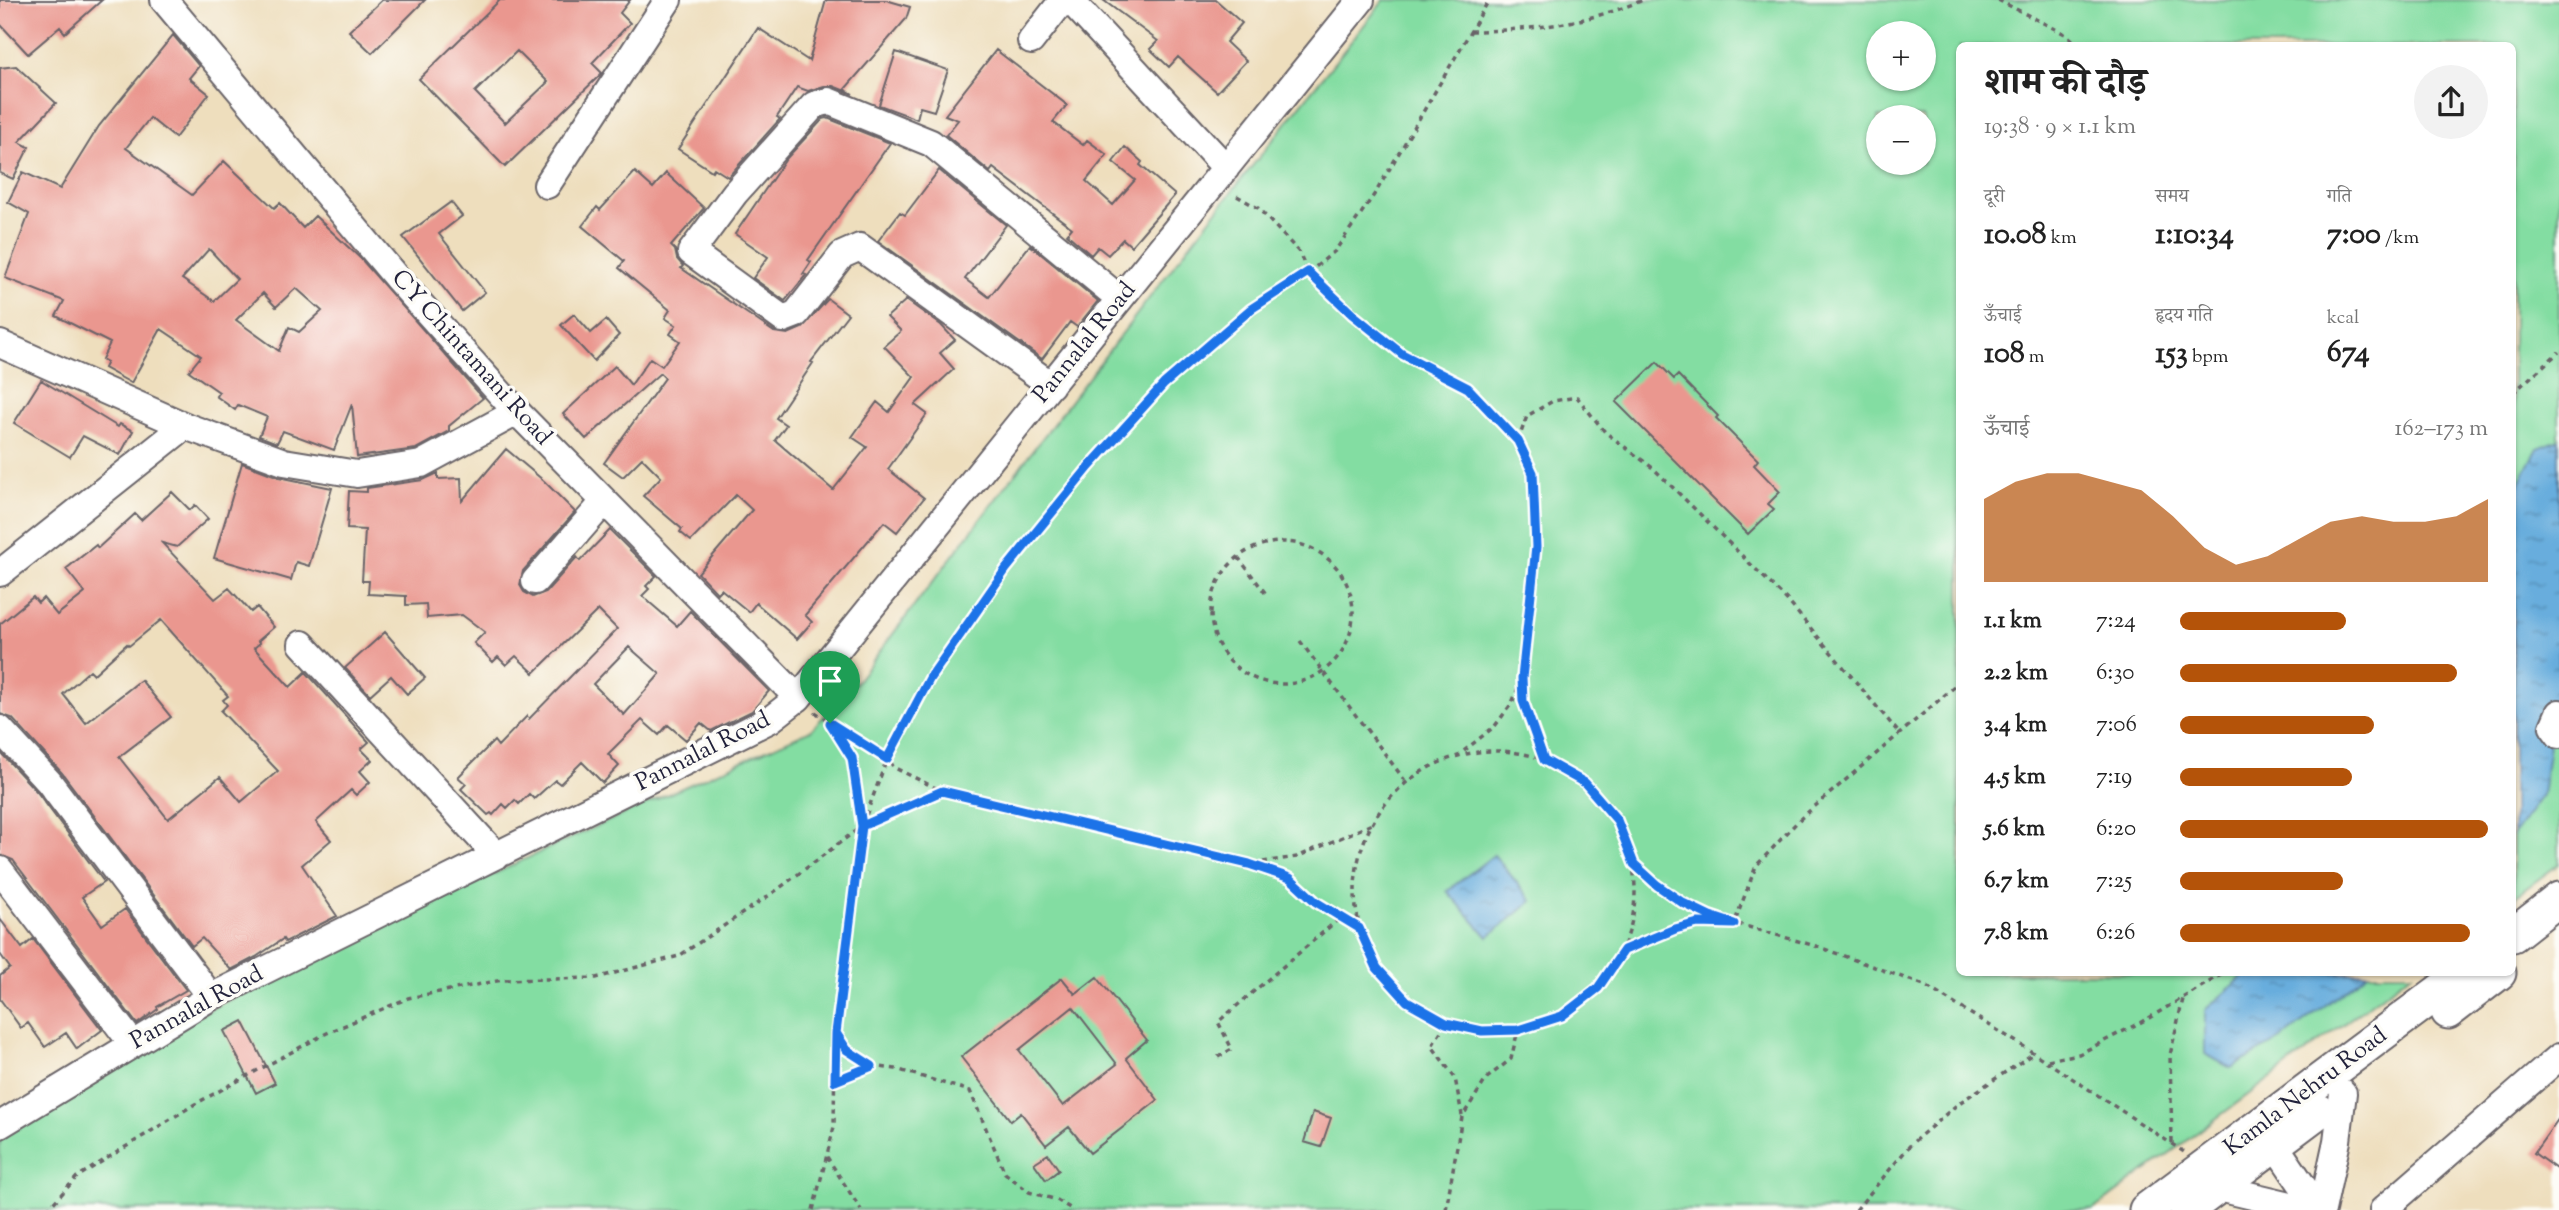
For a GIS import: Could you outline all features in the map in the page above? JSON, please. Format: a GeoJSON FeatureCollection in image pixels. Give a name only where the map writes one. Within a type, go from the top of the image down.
{"type":"FeatureCollection","features":[{"type":"Feature","properties":{"kind":"main road"},"geometry":{"type":"LineString","coordinates":[[2516,933],[2559,899]]}},
{"type":"Feature","properties":{"kind":"main road"},"geometry":{"type":"LineString","coordinates":[[2516,960],[2559,927]]}},
{"type":"Feature","properties":{"kind":"main road","name":"Kamla Nehru Road"},"geometry":{"type":"LineString","coordinates":[[2146,1210],[2213,1177],[2267,1136],[2460,976]]}},
{"type":"Feature","properties":{"kind":"main road","name":"Kamla Nehru Road"},"geometry":{"type":"LineString","coordinates":[[2267,1136],[2343,1093],[2495,976]]}},
{"type":"Feature","properties":{"kind":"main road","name":"Kamla Nehru Road"},"geometry":{"type":"LineString","coordinates":[[2187,1210],[2213,1177]]}},
{"type":"Feature","properties":{"kind":"street","name":"CY Chintamani Road"},"geometry":{"type":"LineString","coordinates":[[164,0],[396,277],[517,412],[798,698]]}},
{"type":"Feature","properties":{"kind":"street"},"geometry":{"type":"LineString","coordinates":[[547,185],[668,0]]}},
{"type":"Feature","properties":{"kind":"street"},"geometry":{"type":"LineString","coordinates":[[1031,41],[1063,0]]}},
{"type":"Feature","properties":{"kind":"street"},"geometry":{"type":"LineString","coordinates":[[1070,0],[1226,169]]}},
{"type":"Feature","properties":{"kind":"street","name":"Pannalal Road"},"geometry":{"type":"LineString","coordinates":[[0,1125],[211,997],[771,719],[798,698],[1361,0]]}},
{"type":"Feature","properties":{"kind":"street"},"geometry":{"type":"LineString","coordinates":[[1051,385],[860,247],[842,255],[796,314],[783,319],[691,252],[735,193],[814,105],[828,101],[931,143],[1120,299]]}},
{"type":"Feature","properties":{"kind":"street"},"geometry":{"type":"LineString","coordinates":[[0,344],[185,426],[284,463],[357,474],[421,464],[517,412]]}},
{"type":"Feature","properties":{"kind":"street"},"geometry":{"type":"LineString","coordinates":[[0,573],[185,426]]}},
{"type":"Feature","properties":{"kind":"street"},"geometry":{"type":"LineString","coordinates":[[535,581],[604,502]]}},
{"type":"Feature","properties":{"kind":"street"},"geometry":{"type":"LineString","coordinates":[[302,644],[496,855]]}},
{"type":"Feature","properties":{"kind":"street"},"geometry":{"type":"LineString","coordinates":[[2559,713],[2553,727],[2559,735]]}},
{"type":"Feature","properties":{"kind":"street"},"geometry":{"type":"LineString","coordinates":[[4,741],[49,782],[211,997]]}},
{"type":"Feature","properties":{"kind":"street"},"geometry":{"type":"LineString","coordinates":[[0,870],[132,1043]]}},
{"type":"Feature","properties":{"kind":"street"},"geometry":{"type":"LineString","coordinates":[[2383,1210],[2559,1057]]}},
{"type":"Feature","properties":{"kind":"street"},"geometry":{"type":"LineString","coordinates":[[2320,1210],[2337,1141],[2343,1093]]}},
{"type":"Feature","properties":{"kind":"street"},"geometry":{"type":"LineString","coordinates":[[2267,1136],[2320,1210]]}},
{"type":"Feature","properties":{"kind":"street"},"geometry":{"type":"LineString","coordinates":[[2213,1177],[2311,1210]]}},
{"type":"Feature","properties":{"kind":"path"},"geometry":{"type":"LineString","coordinates":[[813,1210],[834,1127],[836,1033],[862,826],[887,759],[930,678],[998,580],[1089,467],[1164,384],[1251,309],[1335,251],[1376,192],[1489,0]]}},
{"type":"Feature","properties":{"kind":"path"},"geometry":{"type":"LineString","coordinates":[[1470,31],[1504,31],[1596,16],[1643,0]]}},
{"type":"Feature","properties":{"kind":"path"},"geometry":{"type":"LineString","coordinates":[[1998,0],[2067,35],[2075,42]]}},
{"type":"Feature","properties":{"kind":"path"},"geometry":{"type":"LineString","coordinates":[[1237,196],[1258,208],[1299,252],[1308,272],[1352,314],[1402,354],[1468,388],[1518,441],[1533,473],[1536,547],[1522,678],[1523,701],[1544,760]]}},
{"type":"Feature","properties":{"kind":"path"},"geometry":{"type":"LineString","coordinates":[[2516,390],[2559,352]]}},
{"type":"Feature","properties":{"kind":"path"},"geometry":{"type":"LineString","coordinates":[[1518,441],[1527,416],[1553,401],[1577,397],[1605,432],[1654,469],[1787,599],[1899,733]]}},
{"type":"Feature","properties":{"kind":"path"},"geometry":{"type":"LineString","coordinates":[[1290,542],[1314,549],[1334,564],[1347,584],[1353,608],[1351,633],[1341,655],[1324,672],[1303,682],[1281,685],[1258,681],[1238,671],[1222,654],[1212,634],[1209,611],[1214,589],[1225,569],[1238,557],[1266,543],[1290,542]]}},
{"type":"Feature","properties":{"kind":"path"},"geometry":{"type":"LineString","coordinates":[[1238,557],[1266,594]]}},
{"type":"Feature","properties":{"kind":"path"},"geometry":{"type":"LineString","coordinates":[[1300,641],[1406,782]]}},
{"type":"Feature","properties":{"kind":"path"},"geometry":{"type":"LineString","coordinates":[[1459,756],[1494,726],[1512,703],[1522,678]]}},
{"type":"Feature","properties":{"kind":"path"},"geometry":{"type":"LineString","coordinates":[[1734,924],[1756,866],[1800,819],[1956,685]]}},
{"type":"Feature","properties":{"kind":"path"},"geometry":{"type":"LineString","coordinates":[[798,698],[830,723],[887,759],[895,768],[942,791],[1249,864],[1290,878],[1316,902],[1359,928]]}},
{"type":"Feature","properties":{"kind":"path"},"geometry":{"type":"LineString","coordinates":[[830,723],[852,758],[862,826]]}},
{"type":"Feature","properties":{"kind":"path"},"geometry":{"type":"LineString","coordinates":[[1502,751],[1544,760],[1585,783],[1617,820],[1634,864],[1636,908],[1624,950],[1598,988],[1562,1016],[1518,1030],[1482,1031],[1446,1023],[1407,1001],[1377,968],[1359,928],[1354,892],[1359,857],[1372,824],[1387,801],[1406,782],[1431,766],[1459,756],[1502,751]]}},
{"type":"Feature","properties":{"kind":"path"},"geometry":{"type":"LineString","coordinates":[[47,1210],[77,1177],[195,1104],[327,1033],[408,998],[502,980],[596,978],[679,956],[777,890],[862,826],[942,791]]}},
{"type":"Feature","properties":{"kind":"path"},"geometry":{"type":"LineString","coordinates":[[1249,864],[1297,857],[1372,824]]}},
{"type":"Feature","properties":{"kind":"path"},"geometry":{"type":"LineString","coordinates":[[1634,864],[1683,903],[1710,916],[1819,947],[1924,985],[2172,1143],[2213,1177]]}},
{"type":"Feature","properties":{"kind":"path"},"geometry":{"type":"LineString","coordinates":[[1218,1057],[1232,1049],[1218,1022],[1341,917]]}},
{"type":"Feature","properties":{"kind":"path"},"geometry":{"type":"LineString","coordinates":[[1624,950],[1675,929],[1698,923],[1734,924]]}},
{"type":"Feature","properties":{"kind":"path"},"geometry":{"type":"LineString","coordinates":[[2045,1060],[2080,1054],[2219,976]]}},
{"type":"Feature","properties":{"kind":"path"},"geometry":{"type":"LineString","coordinates":[[2172,1143],[2170,1055],[2183,998]]}},
{"type":"Feature","properties":{"kind":"path"},"geometry":{"type":"LineString","coordinates":[[1446,1023],[1432,1046],[1455,1078],[1462,1117],[1446,1210]]}},
{"type":"Feature","properties":{"kind":"path"},"geometry":{"type":"LineString","coordinates":[[1462,1117],[1487,1078],[1511,1059],[1518,1030]]}},
{"type":"Feature","properties":{"kind":"path"},"geometry":{"type":"LineString","coordinates":[[836,1033],[847,1050],[872,1066],[896,1069],[971,1091],[1005,1172],[1029,1192],[1057,1200],[1073,1210]]}},
{"type":"Feature","properties":{"kind":"path"},"geometry":{"type":"LineString","coordinates":[[1856,1210],[1912,1143],[1959,1104],[2034,1053]]}},
{"type":"Feature","properties":{"kind":"path"},"geometry":{"type":"LineString","coordinates":[[835,1081],[872,1066]]}},
{"type":"Feature","properties":{"kind":"path"},"geometry":{"type":"LineString","coordinates":[[827,1157],[861,1210]]}},
{"type":"Feature","properties":{"kind":"green space"},"geometry":{"type":"Polygon","coordinates":[[[1384,0],[2559,0],[2559,864],[2516,896],[2516,42],[1956,42],[1956,976],[2408,976],[2093,1210],[0,1210],[0,1137],[160,1033],[557,844],[811,730],[857,681],[1195,238],[1384,0]]]}},
{"type":"Feature","properties":{"kind":"water"},"geometry":{"type":"Polygon","coordinates":[[[2559,440],[2559,701],[2552,722],[2542,795],[2516,831],[2516,489],[2538,448],[2559,440]]]}},
{"type":"Feature","properties":{"kind":"water"},"geometry":{"type":"Polygon","coordinates":[[[1494,855],[1532,901],[1488,937],[1447,891],[1494,855]]]}},
{"type":"Feature","properties":{"kind":"water"},"geometry":{"type":"Polygon","coordinates":[[[2244,976],[2364,976],[2281,1039],[2231,1068],[2205,1054],[2205,1010],[2244,976]]]}},
{"type":"Feature","properties":{"kind":"building"},"geometry":{"type":"Polygon","coordinates":[[[0,0],[102,0],[65,33],[60,27],[28,54],[0,24],[0,0]]]}},
{"type":"Feature","properties":{"kind":"building"},"geometry":{"type":"Polygon","coordinates":[[[382,0],[425,0],[372,53],[349,31],[382,0]]]}},
{"type":"Feature","properties":{"kind":"building"},"geometry":{"type":"Polygon","coordinates":[[[500,0],[630,0],[620,13],[630,23],[592,63],[602,73],[505,167],[419,79],[500,0]],[[517,51],[475,92],[505,123],[548,82],[517,51]]]}},
{"type":"Feature","properties":{"kind":"building"},"geometry":{"type":"Polygon","coordinates":[[[826,0],[886,0],[910,7],[906,19],[845,89],[853,94],[833,86],[808,91],[797,87],[777,117],[780,119],[728,177],[714,168],[712,171],[678,149],[758,28],[809,61],[826,0]]]}},
{"type":"Feature","properties":{"kind":"building"},"geometry":{"type":"Polygon","coordinates":[[[1103,0],[1216,0],[1242,23],[1226,42],[1246,61],[1217,92],[1178,57],[1169,67],[1150,49],[1158,41],[1103,0]]]}},
{"type":"Feature","properties":{"kind":"building"},"geometry":{"type":"Polygon","coordinates":[[[173,35],[199,66],[189,78],[209,94],[175,138],[150,118],[126,148],[192,195],[224,161],[274,208],[280,203],[303,228],[315,216],[361,259],[483,398],[449,426],[449,431],[416,449],[357,457],[352,404],[334,450],[283,431],[277,443],[259,436],[267,417],[238,405],[235,410],[216,396],[219,392],[189,371],[201,356],[161,329],[131,383],[104,368],[107,362],[102,359],[110,343],[56,316],[64,301],[5,278],[29,214],[8,202],[23,172],[60,189],[99,126],[173,35]],[[209,249],[182,279],[214,301],[237,279],[209,249]],[[296,288],[276,307],[263,293],[236,320],[279,351],[289,327],[299,332],[322,311],[296,288]]]}},
{"type":"Feature","properties":{"kind":"building"},"geometry":{"type":"Polygon","coordinates":[[[996,50],[1067,105],[1053,122],[1083,145],[1087,140],[1107,155],[1086,181],[1113,205],[1135,180],[1113,162],[1125,147],[1142,162],[1140,165],[1175,195],[1131,246],[1123,239],[1108,255],[1098,247],[1091,255],[1067,234],[1072,228],[993,168],[990,172],[946,135],[958,120],[945,115],[996,50]]]}},
{"type":"Feature","properties":{"kind":"building"},"geometry":{"type":"Polygon","coordinates":[[[896,52],[948,70],[934,111],[920,107],[917,119],[879,105],[896,52]]]}},
{"type":"Feature","properties":{"kind":"building"},"geometry":{"type":"Polygon","coordinates":[[[16,66],[56,103],[19,142],[29,147],[13,179],[0,173],[0,68],[16,66]]]}},
{"type":"Feature","properties":{"kind":"building"},"geometry":{"type":"Polygon","coordinates":[[[827,118],[890,143],[808,260],[811,262],[803,274],[806,275],[785,301],[753,278],[768,257],[735,234],[786,159],[823,119],[827,118]]]}},
{"type":"Feature","properties":{"kind":"building"},"geometry":{"type":"Polygon","coordinates":[[[939,170],[1006,225],[965,279],[989,297],[1030,245],[1098,301],[1077,327],[1070,322],[1042,359],[878,241],[900,212],[905,215],[939,170]]]}},
{"type":"Feature","properties":{"kind":"building"},"geometry":{"type":"Polygon","coordinates":[[[635,172],[653,188],[666,173],[704,208],[671,246],[683,266],[681,268],[774,332],[788,334],[802,328],[828,299],[848,314],[811,362],[813,363],[776,418],[786,425],[775,440],[833,490],[867,447],[852,437],[877,402],[889,412],[914,377],[884,346],[901,331],[887,317],[906,300],[941,325],[955,340],[940,353],[954,369],[915,405],[927,414],[888,469],[924,498],[897,532],[884,522],[805,615],[812,622],[797,639],[756,603],[749,612],[721,589],[717,593],[698,573],[752,510],[736,495],[691,541],[680,532],[682,529],[643,496],[661,477],[642,458],[623,477],[604,463],[665,378],[660,373],[586,439],[563,414],[615,366],[631,385],[650,358],[662,366],[680,341],[670,334],[676,325],[665,318],[670,310],[619,268],[624,261],[582,226],[597,207],[600,210],[635,172]]]}},
{"type":"Feature","properties":{"kind":"building"},"geometry":{"type":"Polygon","coordinates":[[[451,202],[462,216],[439,234],[485,292],[462,311],[403,237],[451,202]]]}},
{"type":"Feature","properties":{"kind":"building"},"geometry":{"type":"Polygon","coordinates":[[[574,314],[591,333],[606,320],[619,335],[594,361],[561,325],[574,314]]]}},
{"type":"Feature","properties":{"kind":"building"},"geometry":{"type":"Polygon","coordinates":[[[1657,362],[1674,379],[1678,375],[1718,416],[1716,418],[1758,460],[1754,465],[1780,492],[1768,504],[1774,509],[1748,534],[1616,402],[1657,362]]]}},
{"type":"Feature","properties":{"kind":"building"},"geometry":{"type":"Polygon","coordinates":[[[41,380],[118,427],[120,424],[133,431],[120,455],[83,436],[70,457],[14,423],[41,380]]]}},
{"type":"Feature","properties":{"kind":"building"},"geometry":{"type":"Polygon","coordinates":[[[506,449],[575,512],[523,571],[520,585],[524,592],[533,597],[546,592],[577,557],[580,561],[610,530],[656,576],[646,586],[649,589],[642,596],[677,626],[690,611],[769,691],[752,711],[711,731],[701,723],[686,740],[668,725],[659,735],[642,720],[608,754],[619,766],[603,783],[582,762],[560,784],[555,780],[534,799],[529,794],[519,804],[515,800],[507,808],[503,804],[493,815],[488,815],[461,789],[466,784],[458,777],[494,741],[498,746],[527,716],[529,719],[617,629],[598,610],[534,673],[516,656],[506,665],[498,657],[493,662],[474,643],[485,632],[462,615],[427,618],[426,604],[406,605],[406,596],[368,594],[369,581],[362,581],[365,530],[347,529],[349,491],[367,492],[367,488],[423,480],[438,473],[438,479],[461,478],[462,501],[506,449]],[[629,647],[593,684],[624,715],[660,674],[629,647]]]}},
{"type":"Feature","properties":{"kind":"building"},"geometry":{"type":"Polygon","coordinates":[[[242,463],[279,477],[332,488],[309,566],[296,562],[291,580],[214,558],[242,463]]]}},
{"type":"Feature","properties":{"kind":"building"},"geometry":{"type":"Polygon","coordinates":[[[172,492],[190,510],[195,505],[208,519],[177,547],[162,543],[215,599],[229,588],[251,612],[257,607],[274,627],[254,648],[290,687],[306,672],[369,742],[361,749],[372,760],[360,771],[370,782],[356,795],[351,790],[316,822],[331,840],[302,865],[337,916],[285,942],[283,939],[231,970],[202,938],[192,946],[62,773],[12,718],[0,714],[0,624],[33,597],[38,603],[43,598],[57,615],[85,593],[66,569],[96,545],[98,548],[135,514],[141,520],[172,492]],[[161,620],[129,646],[127,644],[94,674],[90,670],[63,694],[86,723],[141,680],[171,717],[119,757],[168,819],[220,777],[241,802],[278,771],[221,711],[227,705],[223,700],[228,696],[161,620]]]}},
{"type":"Feature","properties":{"kind":"building"},"geometry":{"type":"Polygon","coordinates":[[[385,632],[425,678],[407,694],[391,676],[370,695],[345,668],[385,632]]]}},
{"type":"Feature","properties":{"kind":"building"},"geometry":{"type":"Polygon","coordinates":[[[0,752],[37,792],[104,882],[82,897],[102,925],[125,909],[186,990],[157,1007],[158,1009],[137,1024],[13,860],[0,855],[0,752]]]}},
{"type":"Feature","properties":{"kind":"building"},"geometry":{"type":"Polygon","coordinates":[[[0,919],[22,948],[33,939],[102,1030],[77,1049],[66,1033],[45,1047],[28,1023],[21,1028],[0,999],[0,976],[10,968],[0,954],[0,919]]]}},
{"type":"Feature","properties":{"kind":"building"},"geometry":{"type":"Polygon","coordinates":[[[1097,977],[1147,1040],[1126,1058],[1158,1100],[1090,1153],[1069,1127],[1046,1145],[1021,1113],[1011,1121],[961,1057],[1062,978],[1075,994],[1097,977]],[[1073,1007],[1019,1050],[1063,1106],[1117,1064],[1073,1007]]]}},
{"type":"Feature","properties":{"kind":"building"},"geometry":{"type":"Polygon","coordinates":[[[243,1021],[275,1083],[256,1093],[224,1031],[243,1021]]]}},
{"type":"Feature","properties":{"kind":"building"},"geometry":{"type":"Polygon","coordinates":[[[1313,1112],[1331,1118],[1321,1147],[1304,1142],[1313,1112]]]}},
{"type":"Feature","properties":{"kind":"building"},"geometry":{"type":"Polygon","coordinates":[[[2559,1118],[2559,1171],[2534,1153],[2559,1118]]]}},
{"type":"Feature","properties":{"kind":"building"},"geometry":{"type":"Polygon","coordinates":[[[1048,1154],[1059,1170],[1046,1180],[1034,1163],[1048,1154]]]}},
{"type":"Feature","properties":{"kind":"route"},"geometry":{"type":"LineString","coordinates":[[830,723],[852,758],[862,826],[836,1033],[847,1050],[872,1066],[835,1081],[835,1040],[862,826],[942,791],[1249,864],[1290,878],[1316,902],[1359,928],[1377,968],[1407,1001],[1446,1023],[1482,1031],[1518,1030],[1562,1016],[1598,988],[1624,950],[1675,929],[1698,923],[1734,924],[1683,903],[1657,885],[1634,864],[1617,820],[1585,783],[1544,760],[1523,701],[1522,678],[1536,547],[1533,473],[1518,441],[1468,388],[1402,354],[1352,314],[1308,272],[1251,309],[1164,384],[1089,467],[1006,569],[930,678],[887,759],[830,723]]}}]}
